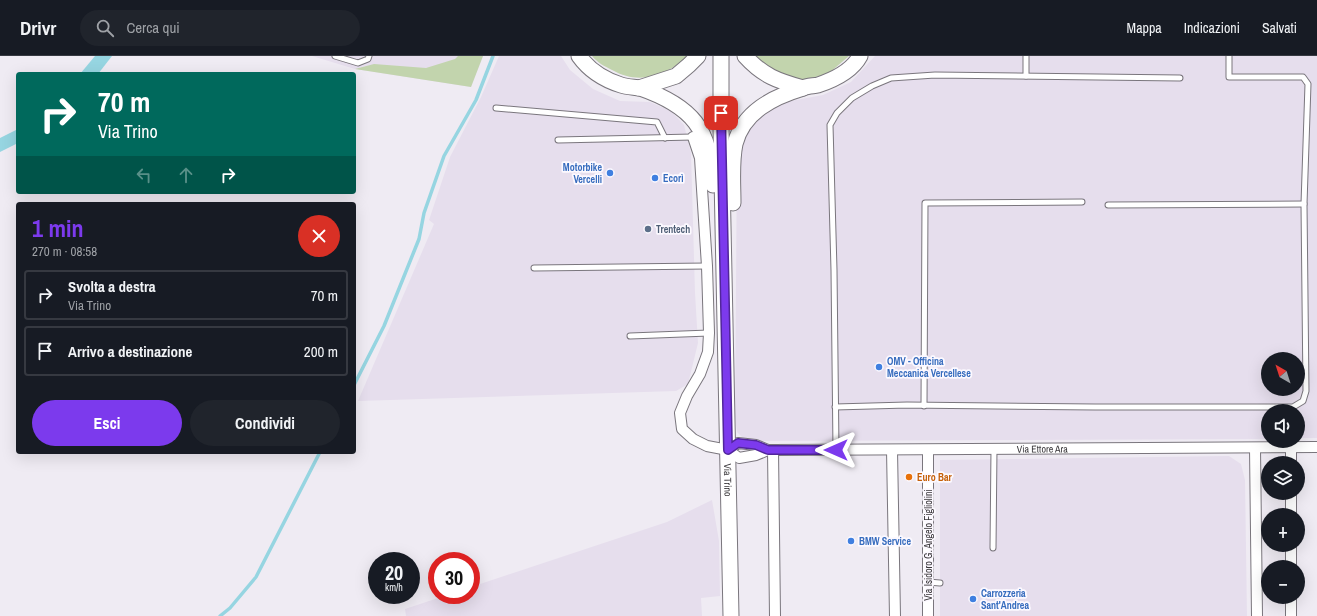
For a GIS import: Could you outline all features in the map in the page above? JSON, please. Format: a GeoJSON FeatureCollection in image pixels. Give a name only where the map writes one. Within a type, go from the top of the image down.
{"type":"FeatureCollection","features":[{"type":"Feature","properties":{"kind":"main road"},"geometry":{"type":"LineString","coordinates":[[579,56],[594,71],[608,81],[623,86],[639,88],[677,104],[688,113],[698,125],[705,138],[710,155],[715,233],[725,273]]}},
{"type":"Feature","properties":{"kind":"main road"},"geometry":{"type":"LineString","coordinates":[[639,88],[676,76],[698,56]]}},
{"type":"Feature","properties":{"kind":"main road","name":"Via Trino"},"geometry":{"type":"LineString","coordinates":[[721,56],[721,128],[731,616]]}},
{"type":"Feature","properties":{"kind":"main road"},"geometry":{"type":"LineString","coordinates":[[745,56],[752,64],[772,78],[803,88]]}},
{"type":"Feature","properties":{"kind":"main road"},"geometry":{"type":"LineString","coordinates":[[725,273],[733,233],[733,156],[741,130],[756,110],[768,101],[803,88],[834,79],[847,70],[860,56]]}},
{"type":"Feature","properties":{"kind":"street"},"geometry":{"type":"LineString","coordinates":[[693,137],[700,158],[707,266],[709,333],[708,352],[700,374],[687,396],[680,413],[682,429],[693,439],[707,446],[728,450]]}},
{"type":"Feature","properties":{"kind":"street","name":"Via Ettore Ara"},"geometry":{"type":"LineString","coordinates":[[1305,447],[1317,447]]}},
{"type":"Feature","properties":{"kind":"street"},"geometry":{"type":"LineString","coordinates":[[1255,448],[1256,616]]}},
{"type":"Feature","properties":{"kind":"street","name":"Via Ettore Ara"},"geometry":{"type":"LineString","coordinates":[[728,450],[738,458],[756,455],[770,450],[1261,448]]}},
{"type":"Feature","properties":{"kind":"street"},"geometry":{"type":"LineString","coordinates":[[1291,448],[1291,456]]}},
{"type":"Feature","properties":{"kind":"street"},"geometry":{"type":"LineString","coordinates":[[770,450],[775,616]]}},
{"type":"Feature","properties":{"kind":"street"},"geometry":{"type":"LineString","coordinates":[[892,450],[895,616]]}},
{"type":"Feature","properties":{"kind":"street","name":"Via Isidoro G. Angelo Figliolini"},"geometry":{"type":"LineString","coordinates":[[928,450],[928,616]]}},
{"type":"Feature","properties":{"kind":"street"},"geometry":{"type":"LineString","coordinates":[[1291,604],[1291,616]]}},
{"type":"Feature","properties":{"kind":"lane"},"geometry":{"type":"LineString","coordinates":[[335,56],[358,63],[368,59],[369,56]]}},
{"type":"Feature","properties":{"kind":"lane"},"geometry":{"type":"LineString","coordinates":[[1026,56],[1026,76]]}},
{"type":"Feature","properties":{"kind":"lane"},"geometry":{"type":"LineString","coordinates":[[836,408],[924,406],[1293,407],[1303,401],[1306,391],[1304,204],[1308,84],[1303,78],[1229,77],[1229,56]]}},
{"type":"Feature","properties":{"kind":"lane"},"geometry":{"type":"LineString","coordinates":[[836,450],[834,270],[830,124],[837,113],[852,98],[872,86],[891,78],[935,75],[1180,78]]}},
{"type":"Feature","properties":{"kind":"lane"},"geometry":{"type":"LineString","coordinates":[[496,108],[658,122],[665,138]]}},
{"type":"Feature","properties":{"kind":"lane"},"geometry":{"type":"LineString","coordinates":[[558,140],[693,137]]}},
{"type":"Feature","properties":{"kind":"lane"},"geometry":{"type":"LineString","coordinates":[[924,406],[926,203],[1082,202]]}},
{"type":"Feature","properties":{"kind":"lane"},"geometry":{"type":"LineString","coordinates":[[1108,205],[1304,204]]}},
{"type":"Feature","properties":{"kind":"lane"},"geometry":{"type":"LineString","coordinates":[[534,268],[707,266]]}},
{"type":"Feature","properties":{"kind":"lane"},"geometry":{"type":"LineString","coordinates":[[630,336],[709,333]]}},
{"type":"Feature","properties":{"kind":"lane"},"geometry":{"type":"LineString","coordinates":[[993,548],[994,449]]}},
{"type":"Feature","properties":{"kind":"lane"},"geometry":{"type":"LineString","coordinates":[[928,582],[940,583]]}},
{"type":"Feature","properties":{"kind":"shaded area"},"geometry":{"type":"Polygon","coordinates":[[[312,56],[483,56],[471,87],[355,69],[312,56]]]}},
{"type":"Feature","properties":{"kind":"shaded area"},"geometry":{"type":"Polygon","coordinates":[[[499,56],[561,56],[570,70],[593,89],[620,101],[650,102],[671,111],[684,125],[691,153],[698,343],[688,384],[676,391],[358,401],[434,224],[429,220],[450,157],[481,97],[499,56]]]}},
{"type":"Feature","properties":{"kind":"shaded area"},"geometry":{"type":"Polygon","coordinates":[[[875,56],[1317,56],[1317,438],[1305,438],[1305,404],[1261,404],[1261,439],[759,441],[743,438],[737,432],[735,418],[737,152],[746,132],[760,116],[779,103],[823,95],[851,82],[875,56]]]}},
{"type":"Feature","properties":{"kind":"shaded area"},"geometry":{"type":"Polygon","coordinates":[[[1229,456],[1241,464],[1245,480],[1247,616],[940,616],[940,460],[1229,456]]]}},
{"type":"Feature","properties":{"kind":"shaded area"},"geometry":{"type":"Polygon","coordinates":[[[712,500],[719,541],[720,596],[701,598],[702,616],[406,616],[405,609],[428,601],[428,604],[480,604],[480,584],[667,522],[712,500]]]}},
{"type":"Feature","properties":{"kind":"green space"},"geometry":{"type":"Polygon","coordinates":[[[458,56],[483,56],[471,87],[355,69],[374,64],[426,68],[455,59],[458,56]]]}},
{"type":"Feature","properties":{"kind":"green space"},"geometry":{"type":"Polygon","coordinates":[[[592,56],[689,56],[662,73],[643,78],[622,75],[601,64],[592,56]]]}},
{"type":"Feature","properties":{"kind":"green space"},"geometry":{"type":"Polygon","coordinates":[[[755,56],[849,56],[828,74],[807,79],[793,79],[769,71],[755,56]]]}},
{"type":"Feature","properties":{"kind":"water"},"geometry":{"type":"Polygon","coordinates":[[[95,56],[112,56],[100,72],[82,72],[95,56]]]}},
{"type":"Feature","properties":{"kind":"water"},"geometry":{"type":"Polygon","coordinates":[[[16,130],[16,144],[0,152],[0,138],[16,130]]]}},
{"type":"Feature","properties":{"kind":"waterway"},"geometry":{"type":"LineString","coordinates":[[356,381],[384,326],[419,239],[424,213],[444,156],[476,100],[493,56]]}},
{"type":"Feature","properties":{"kind":"waterway"},"geometry":{"type":"LineString","coordinates":[[220,616],[230,608],[256,577],[319,454]]}},
{"type":"Feature","properties":{"kind":"place","name":"Motorbike Vercelli"},"geometry":{"type":"Point","coordinates":[610,173]}},
{"type":"Feature","properties":{"kind":"place","name":"Ecorì"},"geometry":{"type":"Point","coordinates":[655,178]}},
{"type":"Feature","properties":{"kind":"place","name":"Trentech"},"geometry":{"type":"Point","coordinates":[648,229]}},
{"type":"Feature","properties":{"kind":"place","name":"OMV - Officina Meccanica Vercellese"},"geometry":{"type":"Point","coordinates":[879,367]}},
{"type":"Feature","properties":{"kind":"place","name":"Euro Bar"},"geometry":{"type":"Point","coordinates":[909,477]}},
{"type":"Feature","properties":{"kind":"place","name":"BMW Service"},"geometry":{"type":"Point","coordinates":[851,541]}},
{"type":"Feature","properties":{"kind":"place","name":"Carrozzeria Sant'Andrea"},"geometry":{"type":"Point","coordinates":[973,599]}},
{"type":"Feature","properties":{"kind":"route"},"geometry":{"type":"LineString","coordinates":[[721,113],[728,450],[738,443],[756,445],[768,450],[836,450]]}}]}
